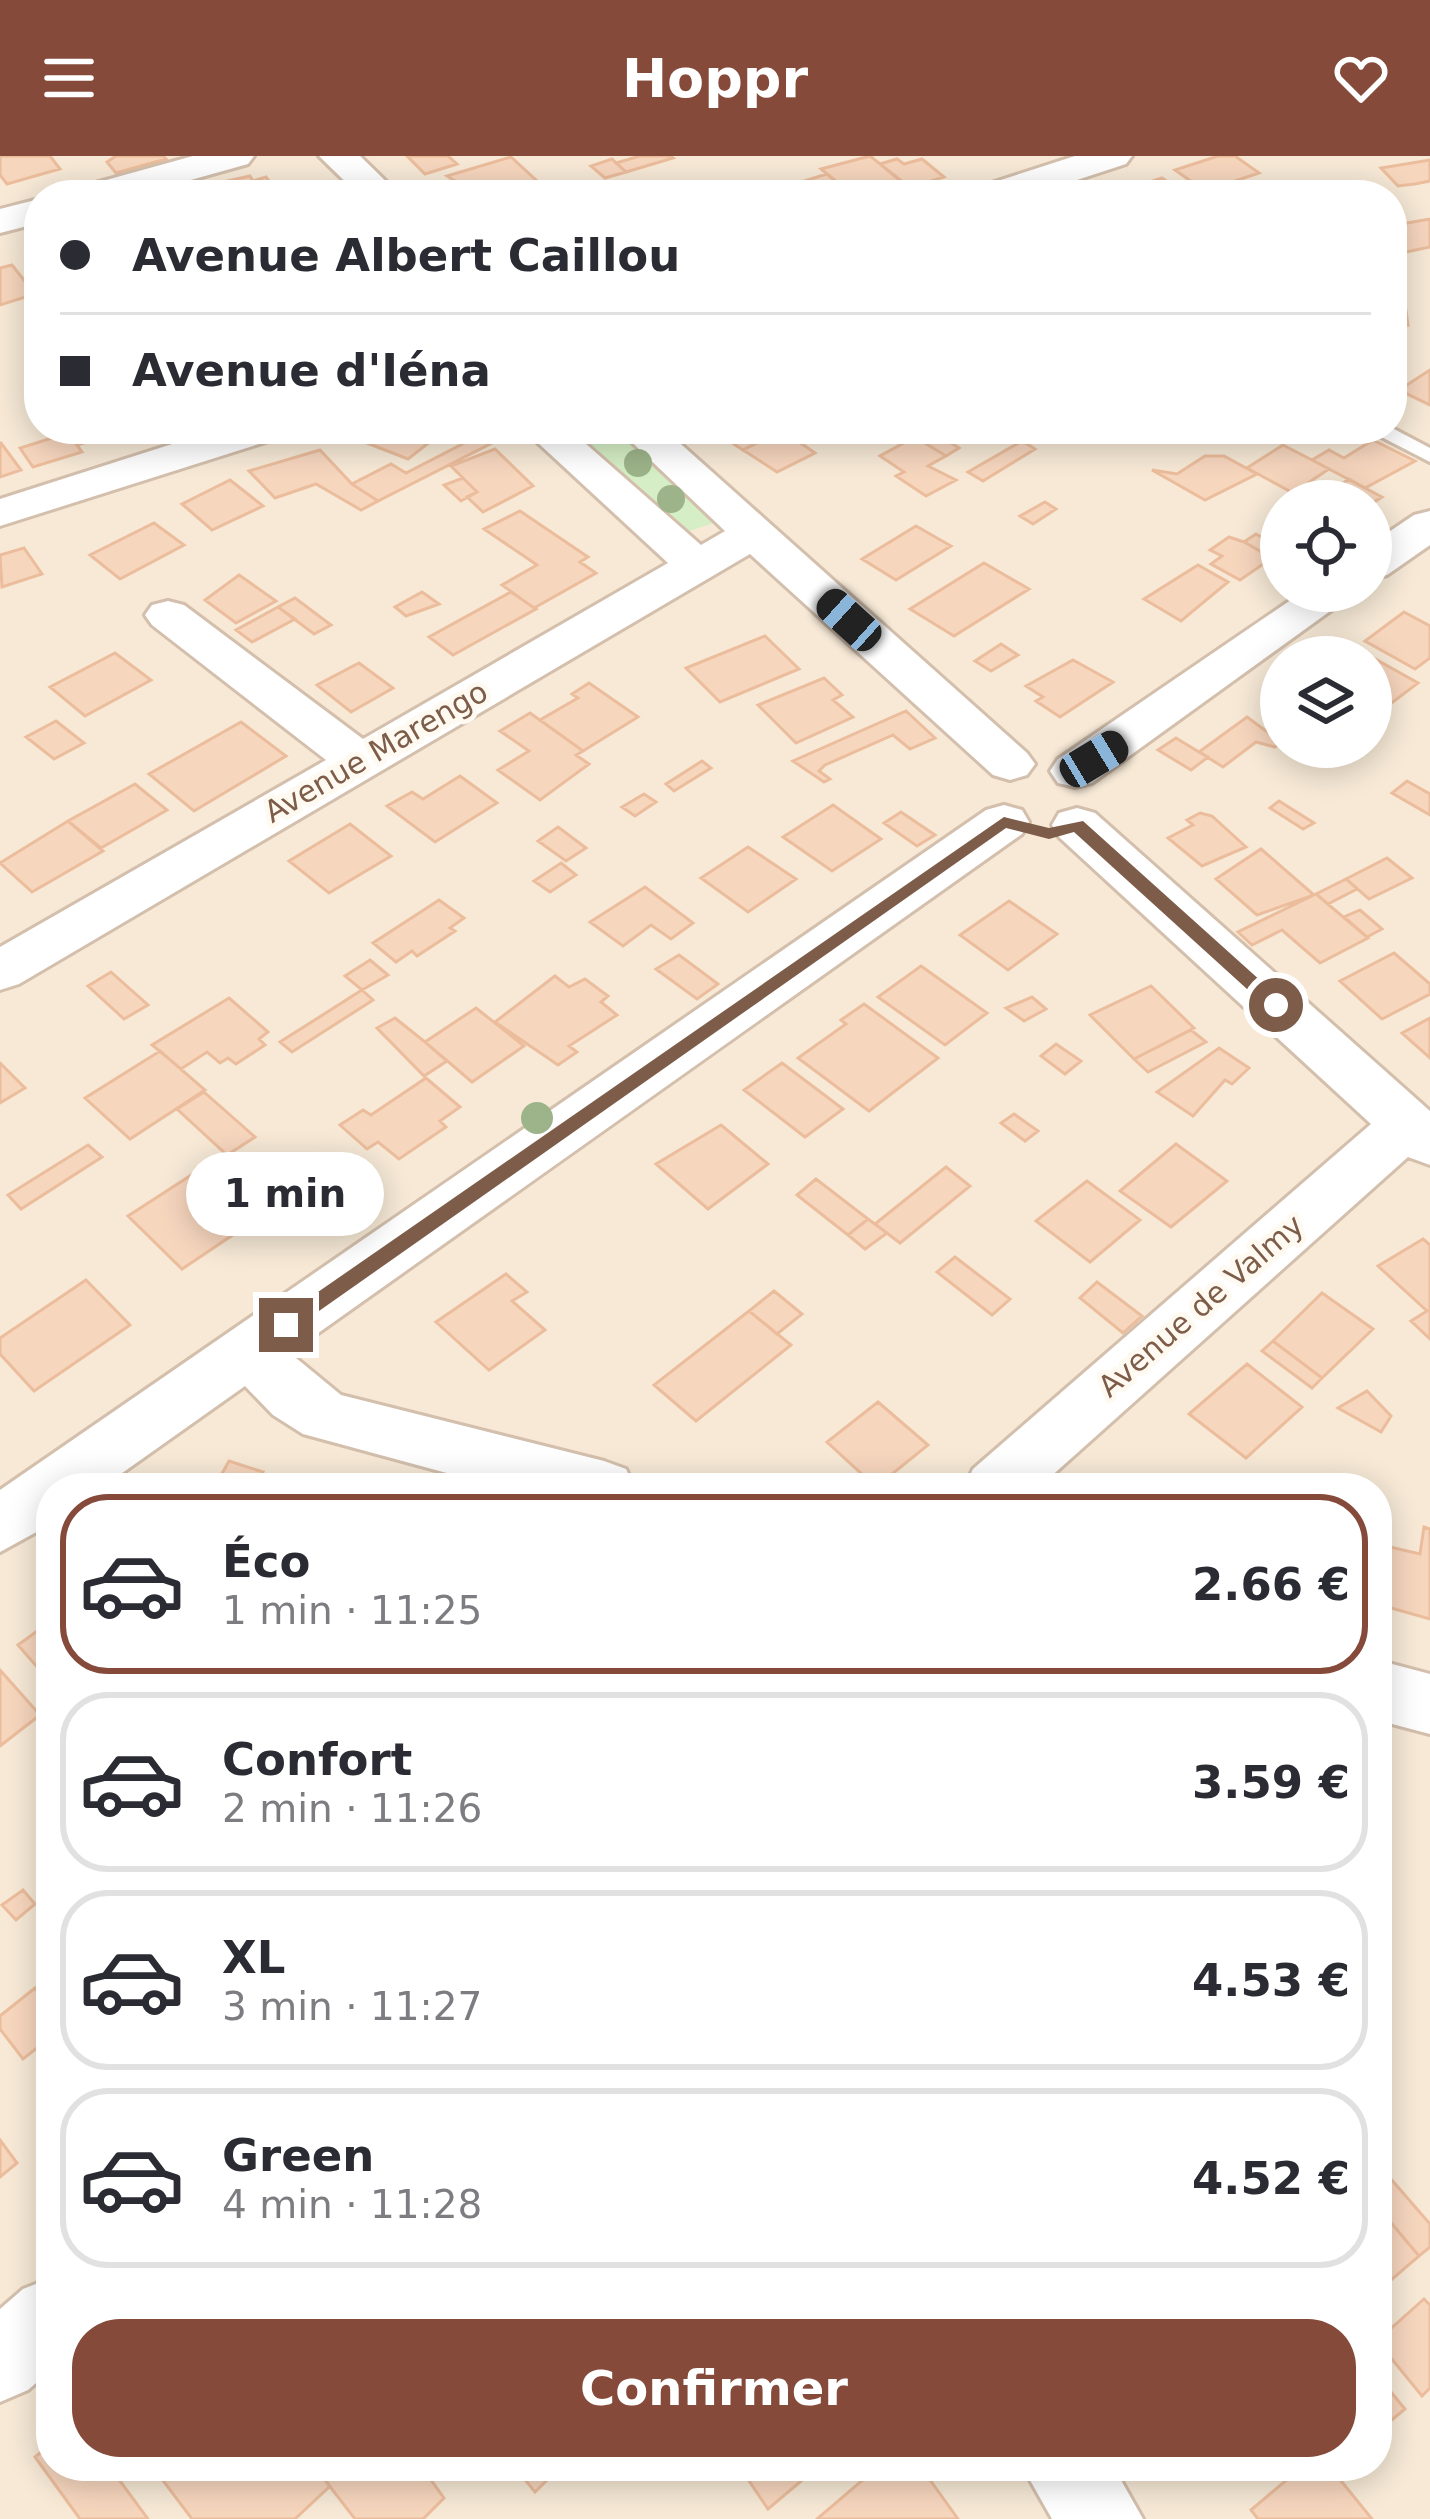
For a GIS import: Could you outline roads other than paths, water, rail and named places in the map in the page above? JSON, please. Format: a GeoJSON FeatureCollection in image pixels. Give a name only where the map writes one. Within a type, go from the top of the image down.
{"type":"FeatureCollection","features":[{"type":"Feature","properties":{"kind":"street"},"geometry":{"type":"LineString","coordinates":[[149,180],[235,156]]}},
{"type":"Feature","properties":{"kind":"street"},"geometry":{"type":"LineString","coordinates":[[338,156],[364,180]]}},
{"type":"Feature","properties":{"kind":"street"},"geometry":{"type":"LineString","coordinates":[[1039,180],[1113,156]]}},
{"type":"Feature","properties":{"kind":"street"},"geometry":{"type":"LineString","coordinates":[[0,513],[216,444]]}},
{"type":"Feature","properties":{"kind":"street"},"geometry":{"type":"LineString","coordinates":[[561,444],[696,564]]}},
{"type":"Feature","properties":{"kind":"street"},"geometry":{"type":"LineString","coordinates":[[655,444],[1010,764]]}},
{"type":"Feature","properties":{"kind":"street"},"geometry":{"type":"LineString","coordinates":[[1392,551],[1430,524]]}},
{"type":"Feature","properties":{"kind":"street","name":"Avenue Marengo"},"geometry":{"type":"LineString","coordinates":[[0,971],[752,534]]}},
{"type":"Feature","properties":{"kind":"street"},"geometry":{"type":"LineString","coordinates":[[1076,771],[1305,612]]}},
{"type":"Feature","properties":{"kind":"street"},"geometry":{"type":"LineString","coordinates":[[168,615],[361,762]]}},
{"type":"Feature","properties":{"kind":"street"},"geometry":{"type":"LineString","coordinates":[[1036,760],[1076,771],[1093,793],[1094,805],[1077,825],[1049,833],[1004,822],[986,802],[988,780],[1010,764],[1036,760]]}},
{"type":"Feature","properties":{"kind":"street"},"geometry":{"type":"LineString","coordinates":[[74,1473],[1004,822]]}},
{"type":"Feature","properties":{"kind":"street"},"geometry":{"type":"LineString","coordinates":[[1077,825],[1419,1134]]}},
{"type":"Feature","properties":{"kind":"street","name":"Avenue de Valmy"},"geometry":{"type":"LineString","coordinates":[[1012,1473],[1419,1134]]}},
{"type":"Feature","properties":{"kind":"street"},"geometry":{"type":"LineString","coordinates":[[249,1351],[295,1397],[325,1416],[546,1473]]}},
{"type":"Feature","properties":{"kind":"street"},"geometry":{"type":"LineString","coordinates":[[0,1525],[36,1499]]}},
{"type":"Feature","properties":{"kind":"street"},"geometry":{"type":"LineString","coordinates":[[1392,1694],[1430,1703]]}},
{"type":"Feature","properties":{"kind":"street"},"geometry":{"type":"LineString","coordinates":[[0,2362],[36,2330]]}},
{"type":"Feature","properties":{"kind":"street"},"geometry":{"type":"LineString","coordinates":[[1074,2481],[1102,2519]]}}]}
